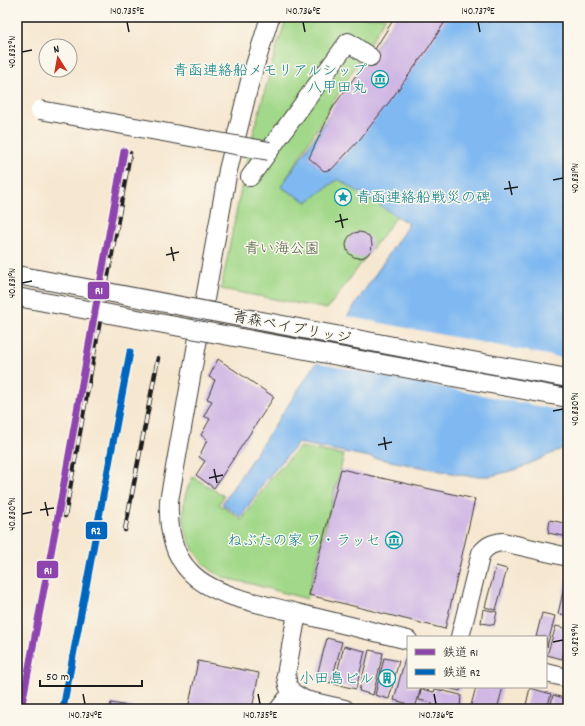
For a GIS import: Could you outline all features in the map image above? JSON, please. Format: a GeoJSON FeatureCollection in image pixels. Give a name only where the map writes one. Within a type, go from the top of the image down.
{"type":"FeatureCollection","features":[{"type":"Feature","properties":{"kind":"street"},"geometry":{"type":"LineString","coordinates":[[270,17],[250,81],[228,170],[169,501],[168,520],[171,539],[179,557],[191,574],[224,594],[407,640]]}},
{"type":"Feature","properties":{"kind":"street"},"geometry":{"type":"LineString","coordinates":[[250,177],[348,42],[370,57]]}},
{"type":"Feature","properties":{"kind":"street"},"geometry":{"type":"LineString","coordinates":[[40,110],[269,151]]}},
{"type":"Feature","properties":{"kind":"street","name":"青森ベイブリッジ"},"geometry":{"type":"LineString","coordinates":[[17,275],[568,378]]}},
{"type":"Feature","properties":{"kind":"street","name":"青森ベイブリッジ"},"geometry":{"type":"LineString","coordinates":[[17,297],[568,398]]}},
{"type":"Feature","properties":{"kind":"street"},"geometry":{"type":"LineString","coordinates":[[460,636],[482,553],[486,547],[494,542],[503,542],[568,557]]}},
{"type":"Feature","properties":{"kind":"street"},"geometry":{"type":"LineString","coordinates":[[297,613],[286,675],[288,686],[293,693],[305,700],[345,709]]}},
{"type":"Feature","properties":{"kind":"street"},"geometry":{"type":"LineString","coordinates":[[547,673],[568,678]]}},
{"type":"Feature","properties":{"kind":"street"},"geometry":{"type":"LineString","coordinates":[[279,709],[293,693]]}},
{"type":"Feature","properties":{"kind":"green space","name":"青い海公園"},"geometry":{"type":"Polygon","coordinates":[[[287,17],[386,17],[281,187],[307,202],[338,179],[397,216],[327,309],[221,289],[248,153],[276,49],[287,17]]]}},
{"type":"Feature","properties":{"kind":"green space"},"geometry":{"type":"Polygon","coordinates":[[[300,447],[344,455],[307,599],[227,578],[214,572],[202,562],[193,549],[187,534],[183,514],[185,495],[193,477],[224,496],[219,504],[242,520],[270,479],[300,447]]]}},
{"type":"Feature","properties":{"kind":"water"},"geometry":{"type":"Polygon","coordinates":[[[396,17],[568,17],[568,446],[518,469],[491,476],[467,476],[298,443],[265,481],[241,517],[222,504],[409,224],[338,179],[307,202],[281,187],[396,17]]]}},
{"type":"Feature","properties":{"kind":"pier"},"geometry":{"type":"Polygon","coordinates":[[[345,316],[568,359],[568,412],[314,362],[345,316]]]}},
{"type":"Feature","properties":{"kind":"building","name":"青函連絡船メモリアルシップ 八甲田丸"},"geometry":{"type":"Polygon","coordinates":[[[395,17],[448,17],[429,47],[390,101],[360,139],[332,169],[324,171],[309,158],[333,107],[375,49],[395,17]]]}},
{"type":"Feature","properties":{"kind":"building"},"geometry":{"type":"Polygon","coordinates":[[[359,232],[368,236],[372,245],[368,254],[359,258],[350,254],[346,245],[350,236],[359,232]]]}},
{"type":"Feature","properties":{"kind":"building"},"geometry":{"type":"Polygon","coordinates":[[[218,359],[274,397],[214,488],[196,475],[205,461],[199,457],[207,440],[201,435],[210,419],[204,416],[212,401],[207,399],[215,380],[209,377],[218,359]]]}},
{"type":"Feature","properties":{"kind":"building","name":"ねぶたの家 ワ・ラッセ"},"geometry":{"type":"Polygon","coordinates":[[[341,469],[475,499],[445,629],[309,595],[341,469]]]}},
{"type":"Feature","properties":{"kind":"building"},"geometry":{"type":"Polygon","coordinates":[[[550,520],[568,524],[568,537],[548,533],[550,520]]]}},
{"type":"Feature","properties":{"kind":"building"},"geometry":{"type":"Polygon","coordinates":[[[496,566],[507,569],[496,610],[485,607],[496,566]]]}},
{"type":"Feature","properties":{"kind":"building"},"geometry":{"type":"Polygon","coordinates":[[[566,578],[568,579],[568,616],[558,614],[566,578]]]}},
{"type":"Feature","properties":{"kind":"building"},"geometry":{"type":"Polygon","coordinates":[[[483,609],[497,612],[494,625],[481,623],[483,609]]]}},
{"type":"Feature","properties":{"kind":"building"},"geometry":{"type":"Polygon","coordinates":[[[542,613],[555,616],[547,647],[547,636],[536,636],[542,613]]]}},
{"type":"Feature","properties":{"kind":"building"},"geometry":{"type":"Polygon","coordinates":[[[556,626],[568,629],[568,639],[562,659],[547,655],[556,626]]]}},
{"type":"Feature","properties":{"kind":"building"},"geometry":{"type":"Polygon","coordinates":[[[327,638],[342,642],[331,683],[316,679],[327,638]]]}},
{"type":"Feature","properties":{"kind":"building"},"geometry":{"type":"Polygon","coordinates":[[[344,646],[365,651],[356,689],[334,684],[344,646]]]}},
{"type":"Feature","properties":{"kind":"building"},"geometry":{"type":"Polygon","coordinates":[[[369,650],[383,653],[373,695],[359,691],[369,650]]]}},
{"type":"Feature","properties":{"kind":"building","name":"小田島ビル"},"geometry":{"type":"Polygon","coordinates":[[[384,658],[399,661],[389,699],[375,695],[384,658]]]}},
{"type":"Feature","properties":{"kind":"building"},"geometry":{"type":"Polygon","coordinates":[[[405,659],[407,660],[407,688],[421,688],[415,709],[404,709],[405,703],[394,700],[405,659]]]}},
{"type":"Feature","properties":{"kind":"building"},"geometry":{"type":"Polygon","coordinates":[[[198,661],[259,673],[252,709],[188,709],[198,661]]]}},
{"type":"Feature","properties":{"kind":"building"},"geometry":{"type":"Polygon","coordinates":[[[448,688],[461,688],[460,691],[448,688]]]}},
{"type":"Feature","properties":{"kind":"building"},"geometry":{"type":"Polygon","coordinates":[[[476,688],[503,688],[497,709],[470,709],[476,688]]]}},
{"type":"Feature","properties":{"kind":"building"},"geometry":{"type":"Polygon","coordinates":[[[530,688],[551,694],[547,709],[525,709],[530,688]]]}},
{"type":"Feature","properties":{"kind":"building"},"geometry":{"type":"Polygon","coordinates":[[[421,689],[434,692],[435,689],[461,695],[460,709],[431,709],[432,703],[419,700],[421,689]]]}},
{"type":"Feature","properties":{"kind":"building"},"geometry":{"type":"Polygon","coordinates":[[[553,695],[568,699],[566,709],[550,709],[553,695]]]}},
{"type":"Feature","properties":{"kind":"building"},"geometry":{"type":"Polygon","coordinates":[[[111,703],[134,707],[134,709],[110,709],[111,703]]]}},
{"type":"Feature","properties":{"kind":"railway"},"geometry":{"type":"LineString","coordinates":[[21,709],[58,516],[124,151]]}},
{"type":"Feature","properties":{"kind":"railway"},"geometry":{"type":"LineString","coordinates":[[65,516],[130,153]]}},
{"type":"Feature","properties":{"kind":"railway"},"geometry":{"type":"LineString","coordinates":[[97,525],[130,352]]}},
{"type":"Feature","properties":{"kind":"railway"},"geometry":{"type":"LineString","coordinates":[[125,530],[158,358]]}},
{"type":"Feature","properties":{"kind":"rail line","name":"R1"},"geometry":{"type":"LineString","coordinates":[[21,709],[58,516],[124,151]]}},
{"type":"Feature","properties":{"kind":"rail line","name":"R2"},"geometry":{"type":"LineString","coordinates":[[63,709],[130,352]]}},
{"type":"Feature","properties":{"kind":"place","name":"青函連絡船メモリアルシップ 八甲田丸"},"geometry":{"type":"Point","coordinates":[380,79]}},
{"type":"Feature","properties":{"kind":"place","name":"青函連絡船戦災の碑"},"geometry":{"type":"Point","coordinates":[343,197]}},
{"type":"Feature","properties":{"kind":"place","name":"ねぶたの家 ワ・ラッセ"},"geometry":{"type":"Point","coordinates":[394,540]}},
{"type":"Feature","properties":{"kind":"place","name":"小田島ビル"},"geometry":{"type":"Point","coordinates":[387,678]}}]}
